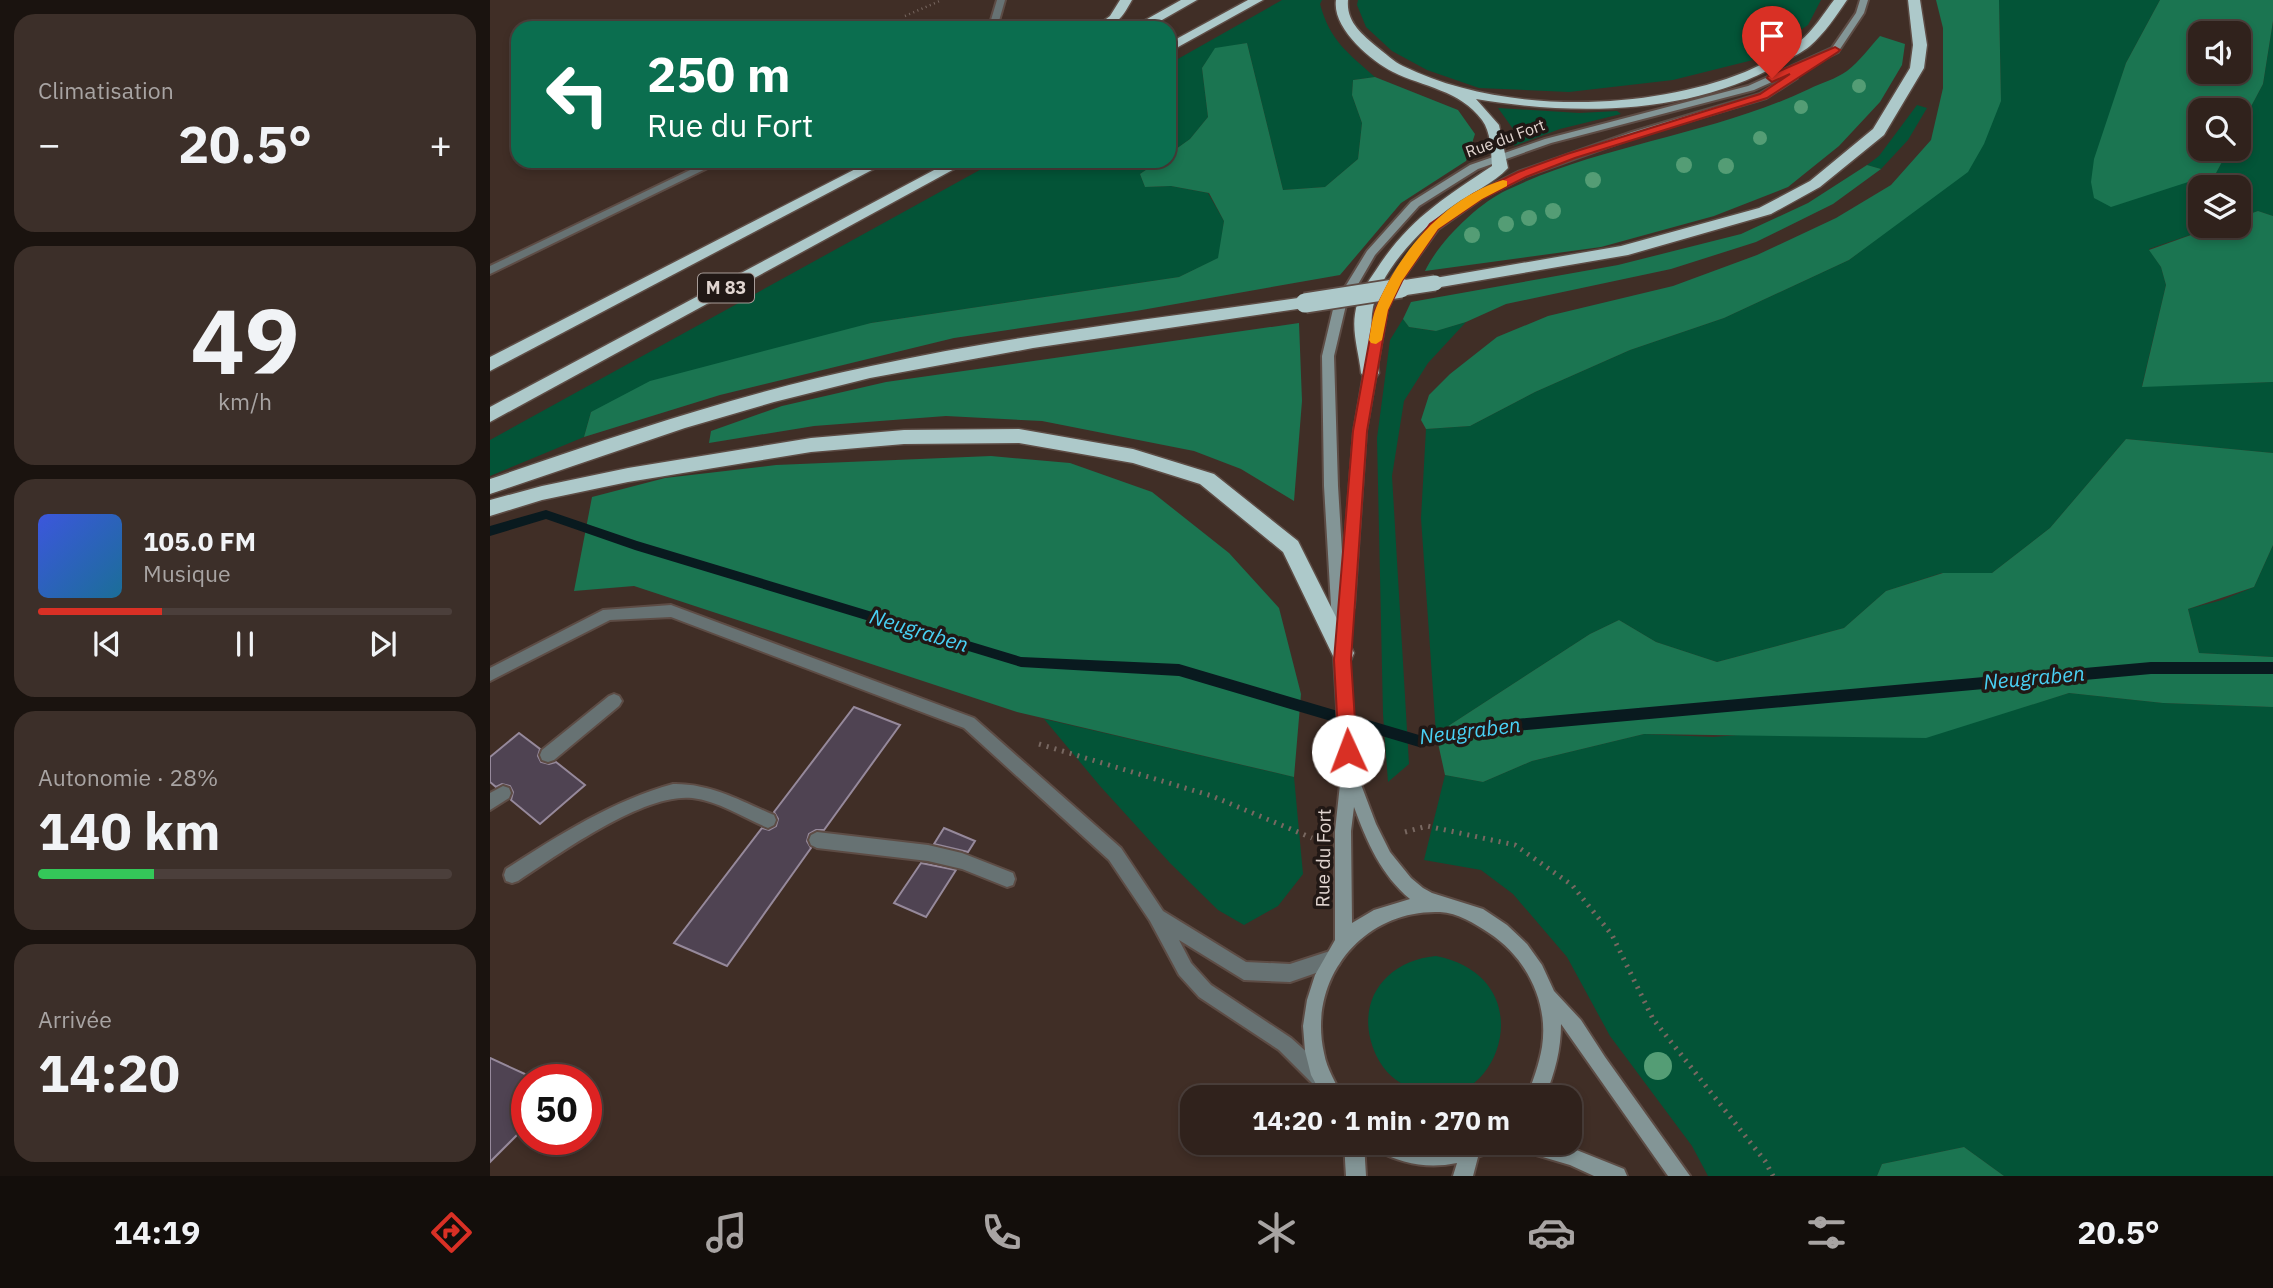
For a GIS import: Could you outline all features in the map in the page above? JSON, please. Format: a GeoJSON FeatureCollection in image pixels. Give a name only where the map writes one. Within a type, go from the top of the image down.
{"type":"FeatureCollection","features":[{"type":"Feature","properties":{"kind":"highway"},"geometry":{"type":"LineString","coordinates":[[1111,21],[1126,0]]}},
{"type":"Feature","properties":{"kind":"highway"},"geometry":{"type":"LineString","coordinates":[[1151,21],[1191,0]]}},
{"type":"Feature","properties":{"kind":"highway"},"geometry":{"type":"LineString","coordinates":[[1176,44],[1257,0]]}},
{"type":"Feature","properties":{"kind":"highway"},"geometry":{"type":"LineString","coordinates":[[1342,0],[1340,5],[1348,27],[1363,46],[1381,60],[1403,72],[1455,91],[1521,105],[1606,105],[1670,99],[1739,81],[1795,53],[1820,33],[1841,0]]}},
{"type":"Feature","properties":{"kind":"highway"},"geometry":{"type":"LineString","coordinates":[[490,487],[651,433],[764,399],[868,373],[972,351],[1305,303],[1556,263],[1645,245],[1765,211],[1815,184],[1879,132],[1917,68],[1920,45],[1914,0]]}},
{"type":"Feature","properties":{"kind":"highway"},"geometry":{"type":"LineString","coordinates":[[1370,373],[1363,313],[1375,284],[1395,250],[1421,221],[1444,202],[1500,168],[1497,131],[1480,108],[1455,91]]}},
{"type":"Feature","properties":{"kind":"highway","name":"M 83"},"geometry":{"type":"LineString","coordinates":[[490,365],[869,168]]}},
{"type":"Feature","properties":{"kind":"highway","name":"M 83"},"geometry":{"type":"LineString","coordinates":[[490,415],[949,168]]}},
{"type":"Feature","properties":{"kind":"highway"},"geometry":{"type":"LineString","coordinates":[[490,508],[542,493],[628,475],[811,444],[904,436],[1019,436],[1133,456],[1207,479],[1291,547],[1343,657]]}},
{"type":"Feature","properties":{"kind":"main road","name":"Rue du Fort"},"geometry":{"type":"LineString","coordinates":[[1343,657],[1360,431],[1381,310],[1396,280],[1434,227],[1478,196],[1563,159],[1635,134],[1763,96],[1835,50],[1860,13],[1864,0]]}},
{"type":"Feature","properties":{"kind":"main road","name":"Rue du Fort"},"geometry":{"type":"LineString","coordinates":[[1344,943],[1343,831],[1349,775],[1331,486],[1328,356],[1340,305],[1371,254],[1415,204],[1474,167],[1548,141],[1751,88],[1835,50]]}},
{"type":"Feature","properties":{"kind":"main road","name":"Rue du Fort"},"geometry":{"type":"LineString","coordinates":[[1349,775],[1370,829],[1389,863],[1417,895],[1439,905],[1474,913],[1505,932],[1530,960],[1547,995],[1554,1033],[1548,1072],[1542,1085]]}},
{"type":"Feature","properties":{"kind":"main road","name":"Rue du Fort"},"geometry":{"type":"LineString","coordinates":[[1327,1085],[1314,1051],[1313,1011],[1323,974],[1344,943],[1371,920],[1403,907],[1439,905]]}},
{"type":"Feature","properties":{"kind":"main road"},"geometry":{"type":"LineString","coordinates":[[1547,995],[1574,1026],[1598,1064],[1680,1176]]}},
{"type":"Feature","properties":{"kind":"main road"},"geometry":{"type":"LineString","coordinates":[[1355,1155],[1356,1176]]}},
{"type":"Feature","properties":{"kind":"main road"},"geometry":{"type":"LineString","coordinates":[[1422,1155],[1445,1155]]}},
{"type":"Feature","properties":{"kind":"main road"},"geometry":{"type":"LineString","coordinates":[[1463,1176],[1469,1155]]}},
{"type":"Feature","properties":{"kind":"main road"},"geometry":{"type":"LineString","coordinates":[[1568,1155],[1617,1176]]}},
{"type":"Feature","properties":{"kind":"lane"},"geometry":{"type":"LineString","coordinates":[[995,21],[1001,0]]}},
{"type":"Feature","properties":{"kind":"lane"},"geometry":{"type":"LineString","coordinates":[[490,270],[701,168]]}},
{"type":"Feature","properties":{"kind":"lane"},"geometry":{"type":"LineString","coordinates":[[490,675],[608,614],[671,611],[969,723],[1115,853],[1156,915],[1185,969],[1205,991],[1285,1044],[1324,1085]]}},
{"type":"Feature","properties":{"kind":"lane"},"geometry":{"type":"LineString","coordinates":[[548,755],[614,701]]}},
{"type":"Feature","properties":{"kind":"lane"},"geometry":{"type":"LineString","coordinates":[[512,875],[582,829],[654,797],[690,790],[768,820]]}},
{"type":"Feature","properties":{"kind":"lane"},"geometry":{"type":"LineString","coordinates":[[817,840],[928,853],[962,861],[1007,879]]}},
{"type":"Feature","properties":{"kind":"lane"},"geometry":{"type":"LineString","coordinates":[[1156,915],[1244,971],[1290,973],[1333,959]]}},
{"type":"Feature","properties":{"kind":"path"},"geometry":{"type":"LineString","coordinates":[[905,16],[942,0]]}},
{"type":"Feature","properties":{"kind":"path"},"geometry":{"type":"LineString","coordinates":[[1033,742],[1212,796],[1305,836]]}},
{"type":"Feature","properties":{"kind":"path"},"geometry":{"type":"LineString","coordinates":[[1427,826],[1516,845],[1572,885],[1612,935],[1653,1019],[1765,1160],[1773,1176]]}},
{"type":"Feature","properties":{"kind":"green space"},"geometry":{"type":"Polygon","coordinates":[[[1282,0],[1322,0],[1320,4],[1324,17],[1335,37],[1348,53],[1375,77],[1353,80],[1352,95],[1362,123],[1358,159],[1325,187],[1283,190],[1247,43],[1215,49],[1202,68],[1208,117],[1190,139],[1176,149],[1176,60],[1282,0]]]}},
{"type":"Feature","properties":{"kind":"green space"},"geometry":{"type":"Polygon","coordinates":[[[1358,0],[1821,0],[1808,25],[1757,59],[1673,80],[1569,92],[1479,88],[1427,70],[1392,51],[1366,27],[1357,5],[1358,0]]]}},
{"type":"Feature","properties":{"kind":"green space"},"geometry":{"type":"Polygon","coordinates":[[[1936,0],[1999,0],[2001,101],[1984,144],[1968,172],[1849,260],[1724,318],[1630,350],[1535,392],[1470,426],[1426,429],[1421,420],[1429,395],[1450,374],[1497,337],[1548,316],[1673,286],[1757,255],[1836,218],[1891,185],[1931,140],[1943,88],[1943,28],[1936,0]]]}},
{"type":"Feature","properties":{"kind":"green space"},"geometry":{"type":"Polygon","coordinates":[[[1999,0],[2160,0],[2126,63],[2111,111],[2188,156],[2188,161],[2196,161],[2216,173],[2222,161],[2251,161],[2251,107],[2263,84],[2273,21],[2273,216],[2258,211],[2251,213],[2251,175],[2188,175],[2188,236],[2149,249],[2161,267],[2166,285],[2142,386],[2273,382],[2273,453],[2126,439],[2050,528],[1992,573],[1942,573],[1886,591],[1844,628],[1717,662],[1656,642],[1619,620],[1590,634],[1436,734],[1421,518],[1426,429],[1470,426],[1535,392],[1630,350],[1724,318],[1849,260],[1899,222],[2001,101],[1999,0]]]}},
{"type":"Feature","properties":{"kind":"green space"},"geometry":{"type":"Polygon","coordinates":[[[2160,0],[2273,0],[2273,21],[2263,84],[2251,107],[2251,98],[2188,98],[2188,161],[2222,161],[2216,173],[2188,175],[2188,182],[2111,207],[2094,198],[2091,182],[2094,159],[2126,63],[2160,0]]]}},
{"type":"Feature","properties":{"kind":"green space"},"geometry":{"type":"Polygon","coordinates":[[[1880,36],[1905,44],[1902,65],[1880,102],[1839,146],[1788,187],[1714,216],[1601,247],[1425,271],[1439,248],[1460,225],[1484,204],[1507,190],[1581,161],[1772,105],[1843,74],[1880,36]]]}},
{"type":"Feature","properties":{"kind":"green space"},"geometry":{"type":"Polygon","coordinates":[[[1247,43],[1283,190],[1325,187],[1358,159],[1362,123],[1352,95],[1353,80],[1375,77],[1458,110],[1475,134],[1466,161],[1401,203],[1340,275],[1136,311],[954,338],[720,395],[584,437],[591,412],[650,381],[871,323],[1179,277],[1218,258],[1224,221],[1209,193],[1171,186],[1145,187],[1140,174],[1149,168],[1176,168],[1176,149],[1190,139],[1208,117],[1202,68],[1215,48],[1247,43]]]}},
{"type":"Feature","properties":{"kind":"green space"},"geometry":{"type":"Polygon","coordinates":[[[1917,105],[1927,108],[1908,140],[1881,169],[1867,165],[1879,156],[1917,105]]]}},
{"type":"Feature","properties":{"kind":"green space"},"geometry":{"type":"Polygon","coordinates":[[[1498,108],[1579,113],[1617,111],[1621,114],[1560,129],[1514,146],[1516,133],[1498,108]]]}},
{"type":"Feature","properties":{"kind":"green space"},"geometry":{"type":"Polygon","coordinates":[[[1867,165],[1881,169],[1833,204],[1756,242],[1671,269],[1506,304],[1466,322],[1436,331],[1409,327],[1403,319],[1411,302],[1618,265],[1741,234],[1808,203],[1867,165]]]}},
{"type":"Feature","properties":{"kind":"green space"},"geometry":{"type":"Polygon","coordinates":[[[983,168],[1149,168],[1140,174],[1145,187],[1171,186],[1208,193],[1224,221],[1219,258],[1179,277],[871,323],[591,412],[584,437],[490,476],[490,440],[983,168]]]}},
{"type":"Feature","properties":{"kind":"green space"},"geometry":{"type":"Polygon","coordinates":[[[2258,211],[2273,216],[2273,382],[2142,387],[2166,285],[2161,267],[2149,250],[2188,236],[2251,238],[2251,213],[2258,211]]]}},
{"type":"Feature","properties":{"kind":"green space"},"geometry":{"type":"Polygon","coordinates":[[[1403,319],[1409,327],[1435,331],[1466,322],[1428,363],[1404,401],[1392,476],[1409,764],[1388,782],[1383,714],[1377,438],[1390,340],[1403,319]]]}},
{"type":"Feature","properties":{"kind":"green space"},"geometry":{"type":"Polygon","coordinates":[[[1299,323],[1302,401],[1294,501],[1241,469],[1194,451],[1042,421],[946,416],[814,426],[709,443],[711,431],[782,406],[886,382],[1299,323]]]}},
{"type":"Feature","properties":{"kind":"green space"},"geometry":{"type":"Polygon","coordinates":[[[2126,439],[2273,453],[2273,545],[2254,587],[2188,609],[2199,653],[2273,657],[2273,707],[2163,703],[2069,693],[1926,738],[1644,734],[1532,761],[1483,782],[1445,775],[1436,734],[1590,634],[1619,620],[1656,642],[1717,662],[1844,628],[1886,591],[1943,573],[1992,573],[2050,528],[2126,439]]]}},
{"type":"Feature","properties":{"kind":"green space"},"geometry":{"type":"Polygon","coordinates":[[[991,456],[1070,463],[1152,492],[1229,553],[1279,608],[1301,694],[1294,777],[1017,712],[634,586],[574,591],[592,497],[665,478],[776,465],[991,456]]]}},
{"type":"Feature","properties":{"kind":"green space"},"geometry":{"type":"Polygon","coordinates":[[[2273,545],[2273,657],[2199,653],[2188,609],[2222,600],[2254,587],[2273,545]]]}},
{"type":"Feature","properties":{"kind":"green space"},"geometry":{"type":"Polygon","coordinates":[[[2069,693],[2163,703],[2273,707],[2273,1176],[2004,1176],[1964,1147],[1882,1164],[1877,1176],[1708,1176],[1692,1146],[1610,1036],[1567,957],[1513,894],[1481,870],[1424,860],[1445,775],[1483,782],[1532,761],[1644,734],[1713,737],[2000,714],[2069,693]]]}},
{"type":"Feature","properties":{"kind":"green space"},"geometry":{"type":"Polygon","coordinates":[[[1044,719],[1294,777],[1303,874],[1278,906],[1244,925],[1218,910],[1170,863],[1044,719]]]}},
{"type":"Feature","properties":{"kind":"green space"},"geometry":{"type":"Polygon","coordinates":[[[1436,956],[1471,970],[1492,992],[1501,1018],[1498,1046],[1486,1070],[1470,1085],[1405,1085],[1387,1071],[1376,1055],[1368,1019],[1371,1003],[1388,976],[1417,960],[1436,956]]]}},
{"type":"Feature","properties":{"kind":"green space"},"geometry":{"type":"Polygon","coordinates":[[[1964,1147],[2004,1176],[1877,1176],[1882,1164],[1964,1147]]]}},
{"type":"Feature","properties":{"kind":"building"},"geometry":{"type":"Polygon","coordinates":[[[854,707],[900,725],[824,830],[809,834],[807,841],[811,848],[727,966],[674,943],[762,828],[769,830],[776,826],[778,819],[774,812],[854,707]]]}},
{"type":"Feature","properties":{"kind":"building"},"geometry":{"type":"Polygon","coordinates":[[[519,733],[540,749],[538,756],[541,762],[556,762],[585,785],[540,824],[511,800],[513,792],[510,786],[502,784],[496,787],[490,782],[490,757],[519,733]]]}},
{"type":"Feature","properties":{"kind":"building"},"geometry":{"type":"Polygon","coordinates":[[[944,828],[975,841],[968,852],[934,844],[944,828]]]}},
{"type":"Feature","properties":{"kind":"building"},"geometry":{"type":"Polygon","coordinates":[[[921,863],[956,870],[926,917],[894,903],[921,863]]]}},
{"type":"Feature","properties":{"kind":"building"},"geometry":{"type":"Polygon","coordinates":[[[490,1058],[511,1068],[511,1141],[490,1162],[490,1058]]]}},
{"type":"Feature","properties":{"kind":"waterway","name":"Neugraben"},"geometry":{"type":"LineString","coordinates":[[490,531],[546,514],[635,545],[1021,662],[1179,670],[1419,741],[1493,727],[2151,668],[2273,668]]}},
{"type":"Feature","properties":{"kind":"slow traffic"},"geometry":{"type":"LineString","coordinates":[[1376,340],[1381,310],[1396,280],[1434,227],[1478,196],[1503,184]]}},
{"type":"Feature","properties":{"kind":"route"},"geometry":{"type":"LineString","coordinates":[[1348,751],[1343,660],[1360,431],[1381,310],[1396,280],[1434,227],[1478,196],[1550,163],[1635,134],[1763,96],[1835,50],[1772,78]]}}]}
